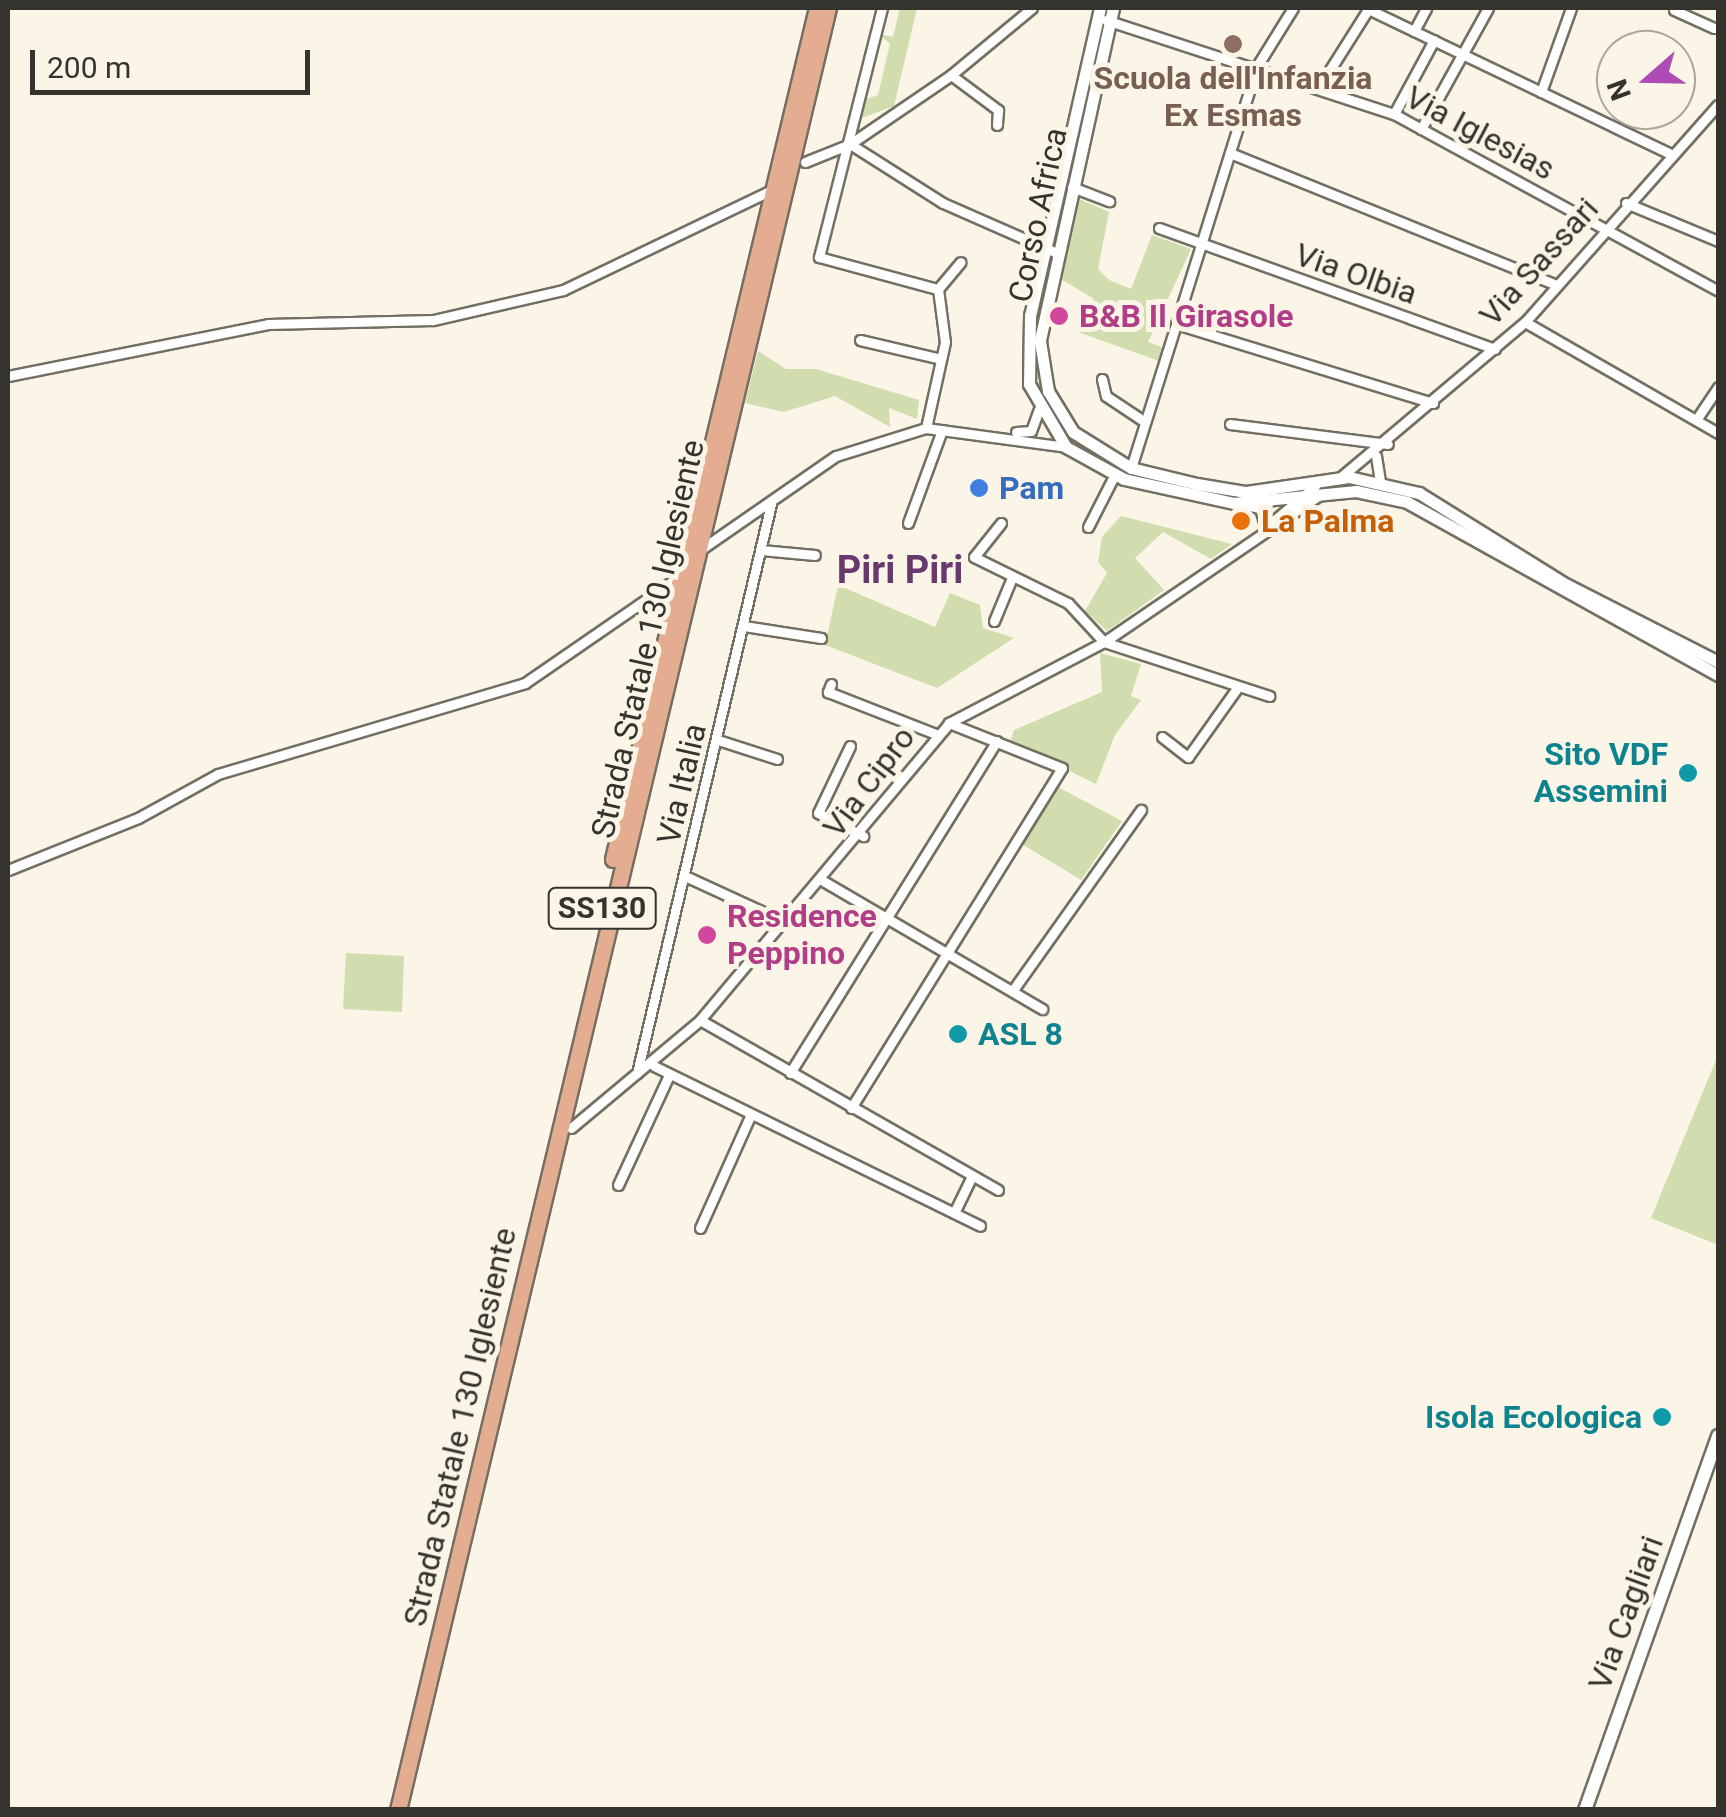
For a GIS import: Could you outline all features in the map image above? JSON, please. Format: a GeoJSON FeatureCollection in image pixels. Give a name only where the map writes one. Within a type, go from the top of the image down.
{"type":"FeatureCollection","features":[{"type":"Feature","properties":{"kind":"main road","name":"Strada Statale 130 Iglesiente"},"geometry":{"type":"LineString","coordinates":[[389,1810],[817,8]]}},
{"type":"Feature","properties":{"kind":"main road","name":"Strada Statale 130 Iglesiente"},"geometry":{"type":"LineString","coordinates":[[398,1810],[828,8]]}},
{"type":"Feature","properties":{"kind":"main road","name":"Via Cagliari"},"geometry":{"type":"LineString","coordinates":[[1585,1810],[1718,1436]]}},
{"type":"Feature","properties":{"kind":"street"},"geometry":{"type":"LineString","coordinates":[[882,8],[819,257],[938,290]]}},
{"type":"Feature","properties":{"kind":"street"},"geometry":{"type":"LineString","coordinates":[[805,162],[850,144],[950,75],[1032,8]]}},
{"type":"Feature","properties":{"kind":"street"},"geometry":{"type":"LineString","coordinates":[[1131,468],[1257,66],[1292,8]]}},
{"type":"Feature","properties":{"kind":"street"},"geometry":{"type":"LineString","coordinates":[[1319,86],[1368,8],[1672,156]]}},
{"type":"Feature","properties":{"kind":"street"},"geometry":{"type":"LineString","coordinates":[[1414,31],[1426,8]]}},
{"type":"Feature","properties":{"kind":"street"},"geometry":{"type":"LineString","coordinates":[[1421,129],[1488,8]]}},
{"type":"Feature","properties":{"kind":"street"},"geometry":{"type":"LineString","coordinates":[[1542,92],[1570,8]]}},
{"type":"Feature","properties":{"kind":"street"},"geometry":{"type":"LineString","coordinates":[[1696,20],[1700,8]]}},
{"type":"Feature","properties":{"kind":"street"},"geometry":{"type":"LineString","coordinates":[[1674,10],[1714,28]]}},
{"type":"Feature","properties":{"kind":"street","name":"Via Iglesias"},"geometry":{"type":"LineString","coordinates":[[1105,14],[1394,114],[1718,292]]}},
{"type":"Feature","properties":{"kind":"street","name":"Corso Africa"},"geometry":{"type":"LineString","coordinates":[[1105,14],[1029,345],[1039,409],[1066,447],[1114,476],[1234,503],[1289,501],[1320,492],[1336,480],[1354,478],[1419,493],[1566,585],[1718,662]]}},
{"type":"Feature","properties":{"kind":"street"},"geometry":{"type":"LineString","coordinates":[[1394,114],[1434,40]]}},
{"type":"Feature","properties":{"kind":"street"},"geometry":{"type":"LineString","coordinates":[[950,75],[998,110],[998,124]]}},
{"type":"Feature","properties":{"kind":"street","name":"Via Sassari"},"geometry":{"type":"LineString","coordinates":[[1320,492],[1354,478],[1524,322],[1718,105]]}},
{"type":"Feature","properties":{"kind":"street"},"geometry":{"type":"LineString","coordinates":[[850,144],[943,203],[1051,251]]}},
{"type":"Feature","properties":{"kind":"street"},"geometry":{"type":"LineString","coordinates":[[1230,153],[1556,284]]}},
{"type":"Feature","properties":{"kind":"street"},"geometry":{"type":"LineString","coordinates":[[1066,185],[1109,201]]}},
{"type":"Feature","properties":{"kind":"street"},"geometry":{"type":"LineString","coordinates":[[8,376],[268,324],[434,320],[563,290],[772,190]]}},
{"type":"Feature","properties":{"kind":"street"},"geometry":{"type":"LineString","coordinates":[[1626,204],[1718,241]]}},
{"type":"Feature","properties":{"kind":"street","name":"Via Olbia"},"geometry":{"type":"LineString","coordinates":[[1159,228],[1494,348]]}},
{"type":"Feature","properties":{"kind":"street","name":"Corso Africa"},"geometry":{"type":"LineString","coordinates":[[1051,251],[1042,368],[1072,430]]}},
{"type":"Feature","properties":{"kind":"street"},"geometry":{"type":"LineString","coordinates":[[926,428],[941,359],[938,290],[961,262]]}},
{"type":"Feature","properties":{"kind":"street"},"geometry":{"type":"LineString","coordinates":[[1524,322],[1718,433]]}},
{"type":"Feature","properties":{"kind":"street"},"geometry":{"type":"LineString","coordinates":[[1176,324],[1433,403]]}},
{"type":"Feature","properties":{"kind":"street"},"geometry":{"type":"LineString","coordinates":[[860,340],[941,359]]}},
{"type":"Feature","properties":{"kind":"street"},"geometry":{"type":"LineString","coordinates":[[1102,380],[1106,396],[1146,422]]}},
{"type":"Feature","properties":{"kind":"street"},"geometry":{"type":"LineString","coordinates":[[1696,420],[1718,387]]}},
{"type":"Feature","properties":{"kind":"street"},"geometry":{"type":"LineString","coordinates":[[1031,431],[1039,409]]}},
{"type":"Feature","properties":{"kind":"street"},"geometry":{"type":"LineString","coordinates":[[1230,424],[1388,444]]}},
{"type":"Feature","properties":{"kind":"street"},"geometry":{"type":"LineString","coordinates":[[697,552],[772,504],[836,456],[926,428],[1008,433],[1051,427]]}},
{"type":"Feature","properties":{"kind":"street","name":"Corso Africa"},"geometry":{"type":"LineString","coordinates":[[1051,427],[1072,430],[1131,468],[1246,492],[1365,492],[1407,502],[1718,676]]}},
{"type":"Feature","properties":{"kind":"street"},"geometry":{"type":"LineString","coordinates":[[908,523],[942,430]]}},
{"type":"Feature","properties":{"kind":"street"},"geometry":{"type":"LineString","coordinates":[[1008,433],[1066,447]]}},
{"type":"Feature","properties":{"kind":"street","name":"Via Sassari"},"geometry":{"type":"LineString","coordinates":[[1336,480],[1388,444]]}},
{"type":"Feature","properties":{"kind":"street"},"geometry":{"type":"LineString","coordinates":[[1376,456],[1380,482]]}},
{"type":"Feature","properties":{"kind":"street"},"geometry":{"type":"LineString","coordinates":[[1088,527],[1114,476]]}},
{"type":"Feature","properties":{"kind":"street"},"geometry":{"type":"LineString","coordinates":[[1354,478],[1365,492]]}},
{"type":"Feature","properties":{"kind":"street","name":"Via Cipro"},"geometry":{"type":"LineString","coordinates":[[571,1128],[637,1073],[654,1066],[700,1020],[863,836],[936,734],[949,723],[1104,642],[1320,492]]}},
{"type":"Feature","properties":{"kind":"street","name":"Via Cipro"},"geometry":{"type":"LineString","coordinates":[[1262,534],[1289,501]]}},
{"type":"Feature","properties":{"kind":"street"},"geometry":{"type":"LineString","coordinates":[[1234,503],[1266,514],[1262,534]]}},
{"type":"Feature","properties":{"kind":"street","name":"Via Italia"},"geometry":{"type":"LineString","coordinates":[[637,1073],[772,504]]}},
{"type":"Feature","properties":{"kind":"street"},"geometry":{"type":"LineString","coordinates":[[1001,523],[974,557],[1012,580],[1068,603],[1104,642],[1269,696]]}},
{"type":"Feature","properties":{"kind":"street"},"geometry":{"type":"LineString","coordinates":[[761,550],[816,555]]}},
{"type":"Feature","properties":{"kind":"street"},"geometry":{"type":"LineString","coordinates":[[8,870],[138,818],[218,774],[525,683],[680,576]]}},
{"type":"Feature","properties":{"kind":"street"},"geometry":{"type":"LineString","coordinates":[[994,621],[1012,580]]}},
{"type":"Feature","properties":{"kind":"street"},"geometry":{"type":"LineString","coordinates":[[744,626],[821,638]]}},
{"type":"Feature","properties":{"kind":"street"},"geometry":{"type":"LineString","coordinates":[[831,684],[828,692],[936,734]]}},
{"type":"Feature","properties":{"kind":"street"},"geometry":{"type":"LineString","coordinates":[[1162,737],[1188,756],[1238,686]]}},
{"type":"Feature","properties":{"kind":"street"},"geometry":{"type":"LineString","coordinates":[[851,1108],[1062,768],[949,723]]}},
{"type":"Feature","properties":{"kind":"street"},"geometry":{"type":"LineString","coordinates":[[718,740],[777,760]]}},
{"type":"Feature","properties":{"kind":"street"},"geometry":{"type":"LineString","coordinates":[[790,1073],[997,741]]}},
{"type":"Feature","properties":{"kind":"street"},"geometry":{"type":"LineString","coordinates":[[850,746],[818,813],[863,836]]}},
{"type":"Feature","properties":{"kind":"street"},"geometry":{"type":"LineString","coordinates":[[1013,990],[1141,810]]}},
{"type":"Feature","properties":{"kind":"street"},"geometry":{"type":"LineString","coordinates":[[685,876],[785,922]]}},
{"type":"Feature","properties":{"kind":"street"},"geometry":{"type":"LineString","coordinates":[[824,881],[1042,1009]]}},
{"type":"Feature","properties":{"kind":"street"},"geometry":{"type":"LineString","coordinates":[[700,1020],[998,1190]]}},
{"type":"Feature","properties":{"kind":"street"},"geometry":{"type":"LineString","coordinates":[[654,1066],[980,1226]]}},
{"type":"Feature","properties":{"kind":"street"},"geometry":{"type":"LineString","coordinates":[[618,1185],[669,1074]]}},
{"type":"Feature","properties":{"kind":"street"},"geometry":{"type":"LineString","coordinates":[[700,1228],[750,1116]]}},
{"type":"Feature","properties":{"kind":"street"},"geometry":{"type":"LineString","coordinates":[[954,1213],[972,1176]]}},
{"type":"Feature","properties":{"kind":"green space"},"geometry":{"type":"Polygon","coordinates":[[[900,8],[917,8],[894,106],[859,119],[864,100],[878,95],[890,44],[879,34],[893,37],[900,8]]]}},
{"type":"Feature","properties":{"kind":"green space"},"geometry":{"type":"Polygon","coordinates":[[[1077,198],[1109,212],[1098,269],[1109,280],[1131,289],[1152,235],[1191,249],[1148,342],[1164,348],[1159,361],[1075,331],[1094,299],[1059,278],[1077,198]]]}},
{"type":"Feature","properties":{"kind":"green space"},"geometry":{"type":"Polygon","coordinates":[[[758,351],[786,369],[816,369],[919,400],[917,419],[889,408],[890,427],[835,396],[784,412],[745,403],[758,351]]]}},
{"type":"Feature","properties":{"kind":"green space"},"geometry":{"type":"Polygon","coordinates":[[[1121,516],[1232,544],[1211,559],[1163,532],[1135,558],[1164,590],[1107,631],[1085,611],[1107,573],[1098,562],[1102,537],[1121,516]]]}},
{"type":"Feature","properties":{"kind":"green space"},"geometry":{"type":"Polygon","coordinates":[[[838,585],[935,627],[950,593],[980,605],[983,628],[1014,638],[937,688],[825,645],[838,585]]]}},
{"type":"Feature","properties":{"kind":"green space"},"geometry":{"type":"Polygon","coordinates":[[[1100,653],[1141,664],[1131,696],[1141,700],[1115,735],[1096,784],[1010,742],[1014,730],[1102,692],[1100,653]]]}},
{"type":"Feature","properties":{"kind":"green space"},"geometry":{"type":"Polygon","coordinates":[[[1056,786],[1122,821],[1081,880],[1022,844],[1056,786]]]}},
{"type":"Feature","properties":{"kind":"green space"},"geometry":{"type":"Polygon","coordinates":[[[346,953],[404,956],[402,1012],[343,1009],[346,953]]]}},
{"type":"Feature","properties":{"kind":"green space"},"geometry":{"type":"Polygon","coordinates":[[[1718,1055],[1718,1245],[1651,1218],[1718,1055]]]}},
{"type":"Feature","properties":{"kind":"place","name":"Scuola dell'Infanzia Ex Esmas"},"geometry":{"type":"Point","coordinates":[1233,44]}},
{"type":"Feature","properties":{"kind":"place","name":"B&B Il Girasole"},"geometry":{"type":"Point","coordinates":[1059,316]}},
{"type":"Feature","properties":{"kind":"place","name":"Pam"},"geometry":{"type":"Point","coordinates":[979,488]}},
{"type":"Feature","properties":{"kind":"place","name":"La Palma"},"geometry":{"type":"Point","coordinates":[1241,521]}},
{"type":"Feature","properties":{"kind":"place","name":"Sito VDF Assemini"},"geometry":{"type":"Point","coordinates":[1688,773]}},
{"type":"Feature","properties":{"kind":"place","name":"Residence Peppino"},"geometry":{"type":"Point","coordinates":[707,935]}},
{"type":"Feature","properties":{"kind":"place","name":"ASL 8"},"geometry":{"type":"Point","coordinates":[958,1034]}},
{"type":"Feature","properties":{"kind":"place","name":"Isola Ecologica"},"geometry":{"type":"Point","coordinates":[1662,1417]}},
{"type":"Feature","properties":{"kind":"district","name":"Piri Piri"},"geometry":{"type":"Point","coordinates":[900,571]}}]}
